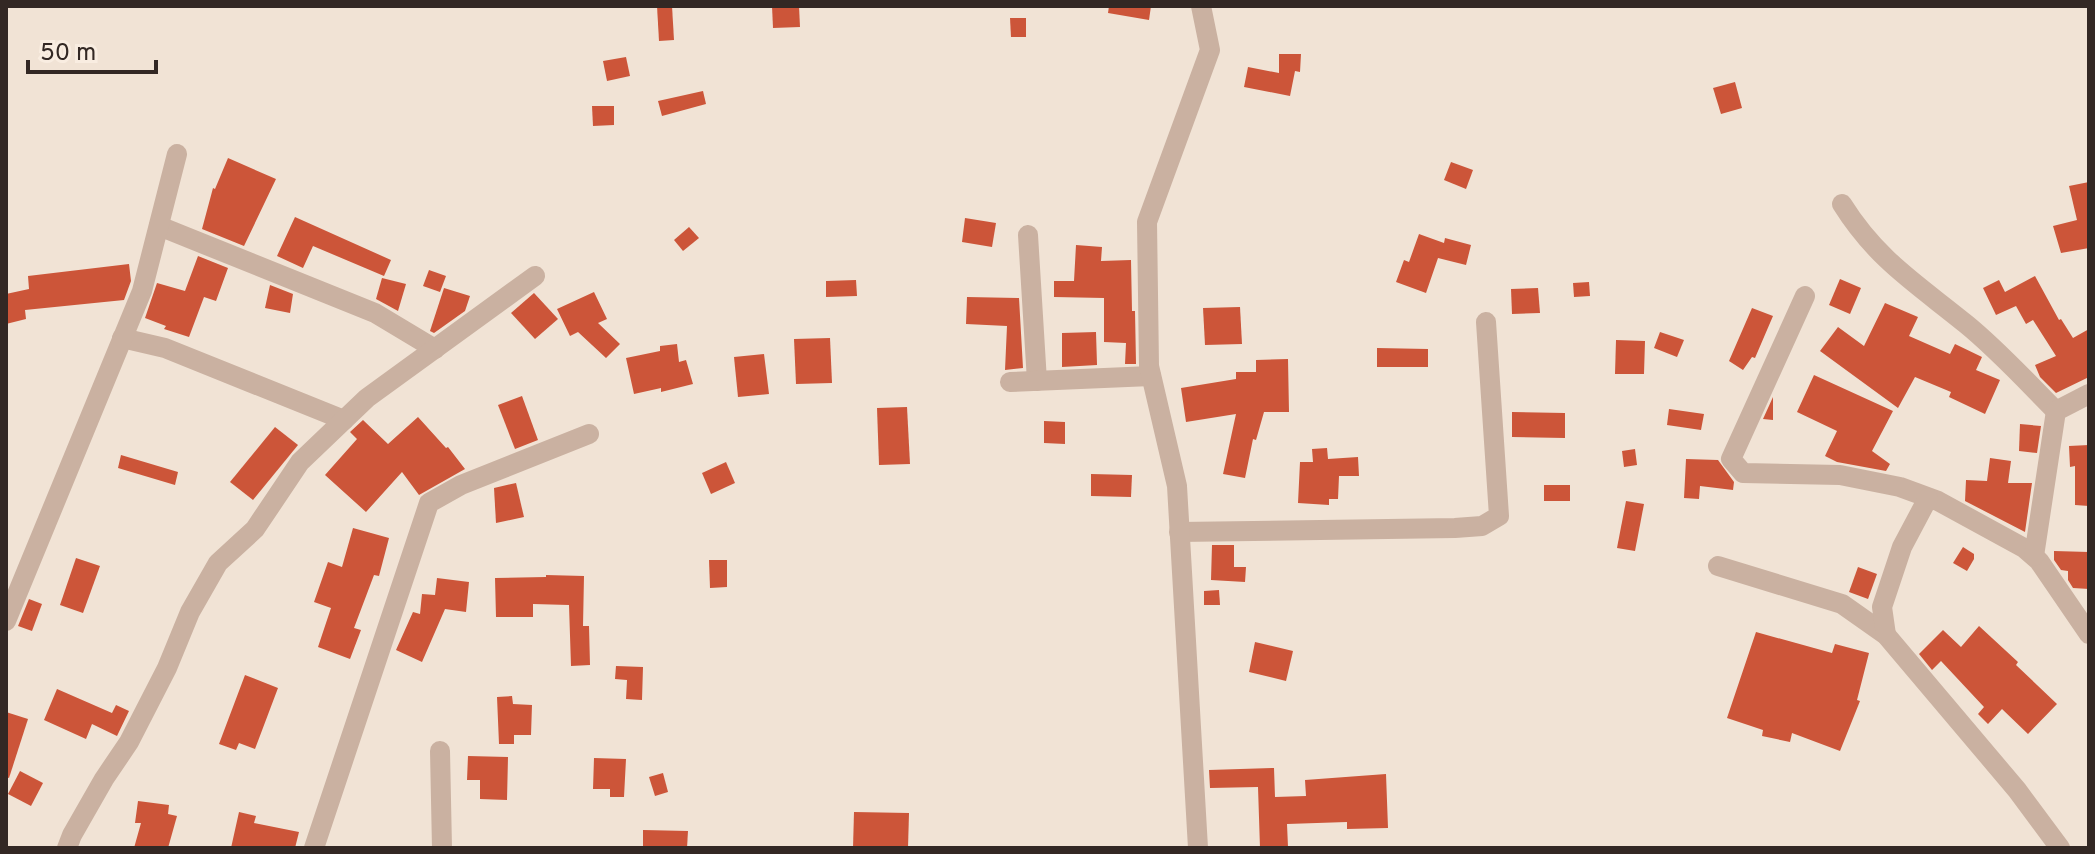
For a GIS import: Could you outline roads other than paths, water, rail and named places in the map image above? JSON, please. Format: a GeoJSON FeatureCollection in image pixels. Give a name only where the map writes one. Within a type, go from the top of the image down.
{"type":"FeatureCollection","features":[{"type":"Feature","properties":{"kind":"street"},"geometry":{"type":"LineString","coordinates":[[1198,848],[1177,486],[1151,376],[1147,222],[1210,50],[1201,6]]}},
{"type":"Feature","properties":{"kind":"street"},"geometry":{"type":"LineString","coordinates":[[6,621],[16,573],[142,291],[177,154]]}},
{"type":"Feature","properties":{"kind":"street"},"geometry":{"type":"LineString","coordinates":[[1842,204],[1854,223],[1895,270],[1969,326],[2056,411]]}},
{"type":"Feature","properties":{"kind":"street"},"geometry":{"type":"LineString","coordinates":[[159,226],[375,313],[435,349]]}},
{"type":"Feature","properties":{"kind":"street"},"geometry":{"type":"LineString","coordinates":[[1028,235],[1037,381]]}},
{"type":"Feature","properties":{"kind":"street"},"geometry":{"type":"LineString","coordinates":[[67,848],[104,779],[129,742],[167,668],[190,612],[218,563],[255,529],[300,462],[367,398],[535,276]]}},
{"type":"Feature","properties":{"kind":"street"},"geometry":{"type":"LineString","coordinates":[[1805,296],[1731,459],[1743,473],[1840,475],[1900,487],[1963,514],[2034,556],[2046,568],[2089,634]]}},
{"type":"Feature","properties":{"kind":"street"},"geometry":{"type":"LineString","coordinates":[[1179,532],[1455,528],[1482,526],[1499,516],[1486,322]]}},
{"type":"Feature","properties":{"kind":"street"},"geometry":{"type":"LineString","coordinates":[[122,338],[165,348],[344,420]]}},
{"type":"Feature","properties":{"kind":"street"},"geometry":{"type":"LineString","coordinates":[[1010,382],[1151,376]]}},
{"type":"Feature","properties":{"kind":"street"},"geometry":{"type":"LineString","coordinates":[[2056,411],[2089,394]]}},
{"type":"Feature","properties":{"kind":"street"},"geometry":{"type":"LineString","coordinates":[[2034,556],[2056,411]]}},
{"type":"Feature","properties":{"kind":"street"},"geometry":{"type":"LineString","coordinates":[[314,848],[429,503],[461,485],[589,434]]}},
{"type":"Feature","properties":{"kind":"street"},"geometry":{"type":"LineString","coordinates":[[1886,635],[1882,607],[1902,547],[1928,498]]}},
{"type":"Feature","properties":{"kind":"street"},"geometry":{"type":"LineString","coordinates":[[1718,566],[1842,604],[1886,635],[2017,790],[2060,848]]}},
{"type":"Feature","properties":{"kind":"street"},"geometry":{"type":"LineString","coordinates":[[440,751],[442,848]]}}]}
